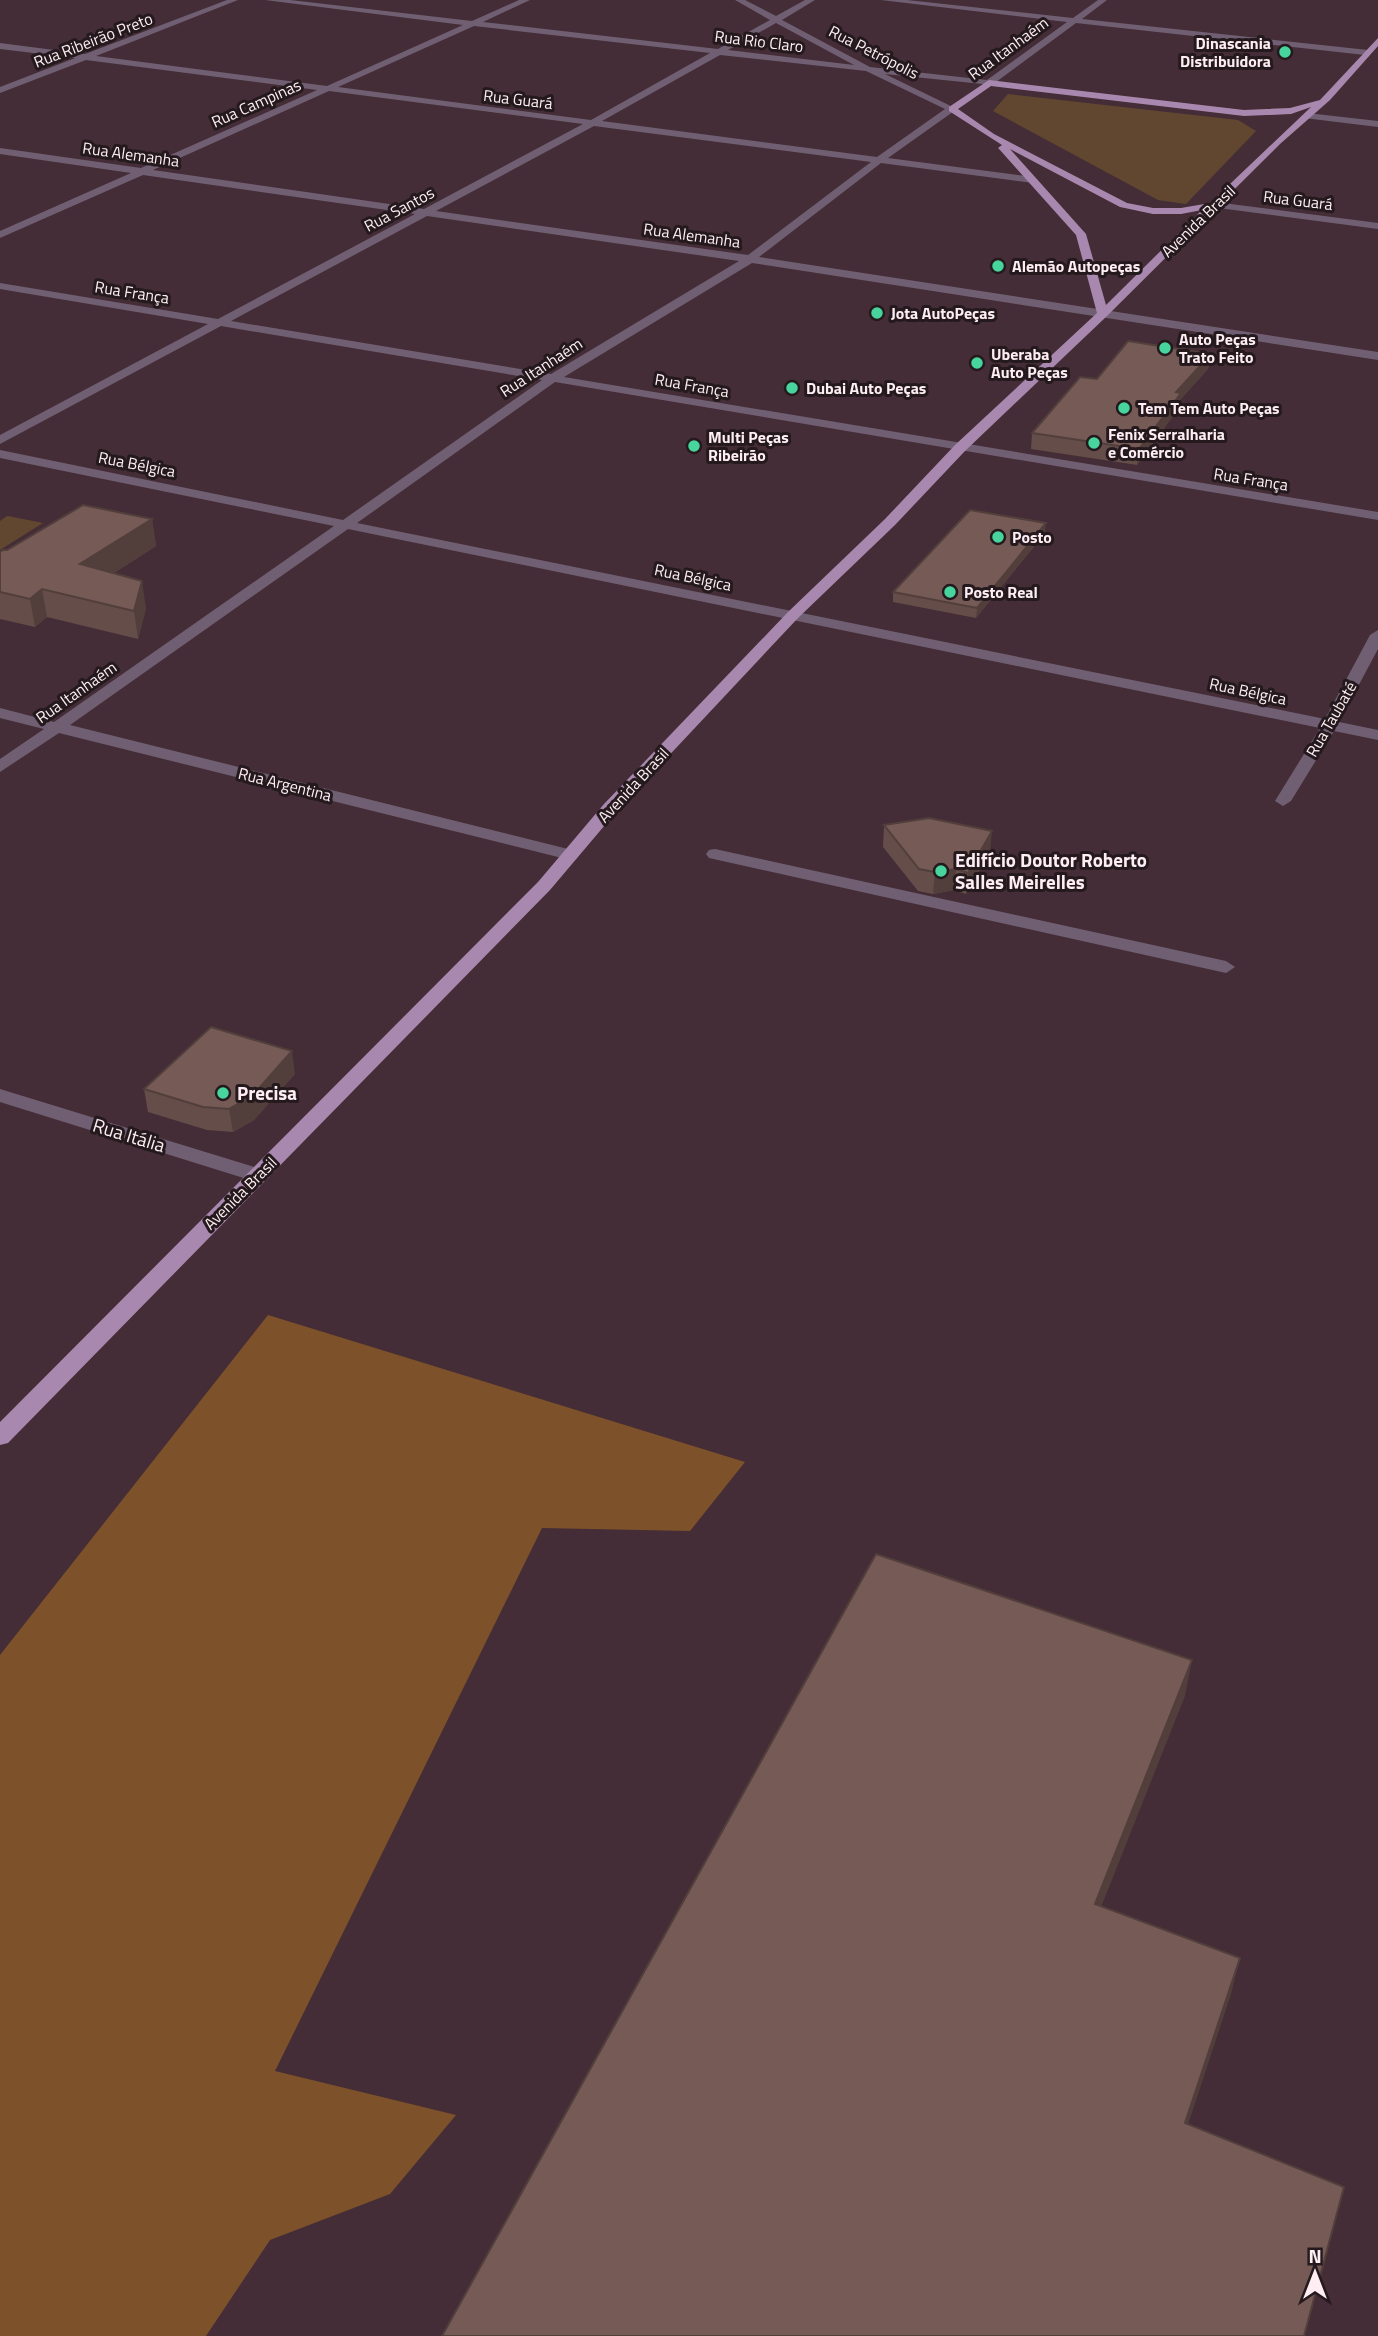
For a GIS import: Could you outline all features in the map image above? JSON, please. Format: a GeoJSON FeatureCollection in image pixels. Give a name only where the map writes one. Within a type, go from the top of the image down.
{"type":"FeatureCollection","features":[{"type":"Feature","properties":{"kind":"main road","name":"Avenida Brasil"},"geometry":{"type":"LineString","coordinates":[[0,1437],[544,886],[610,808],[793,615],[890,522],[960,448],[1103,314],[1277,142],[1327,98],[1373,47]]}},
{"type":"Feature","properties":{"kind":"main road","name":"Rua Itanhaém"},"geometry":{"type":"LineString","coordinates":[[952,109],[989,83]]}},
{"type":"Feature","properties":{"kind":"main road","name":"Rua Rio Claro"},"geometry":{"type":"LineString","coordinates":[[989,83],[1244,113],[1291,111],[1327,98]]}},
{"type":"Feature","properties":{"kind":"main road","name":"Rua Petrópolis"},"geometry":{"type":"LineString","coordinates":[[952,109],[992,136],[1124,205],[1153,211],[1181,211],[1215,205]]}},
{"type":"Feature","properties":{"kind":"main road"},"geometry":{"type":"LineString","coordinates":[[1244,113],[1269,125],[1277,142]]}},
{"type":"Feature","properties":{"kind":"main road","name":"Rua Petrópolis"},"geometry":{"type":"LineString","coordinates":[[992,136],[1081,234],[1103,314]]}},
{"type":"Feature","properties":{"kind":"street","name":"Rua Ribeirão Preto"},"geometry":{"type":"LineString","coordinates":[[0,90],[234,0]]}},
{"type":"Feature","properties":{"kind":"street","name":"Rua Rio Claro"},"geometry":{"type":"LineString","coordinates":[[269,0],[989,83]]}},
{"type":"Feature","properties":{"kind":"street","name":"Rua Campinas"},"geometry":{"type":"LineString","coordinates":[[0,235],[526,0]]}},
{"type":"Feature","properties":{"kind":"street","name":"Rua Petrópolis"},"geometry":{"type":"LineString","coordinates":[[739,0],[870,70],[952,109]]}},
{"type":"Feature","properties":{"kind":"street","name":"Rua Santos"},"geometry":{"type":"LineString","coordinates":[[0,440],[591,124],[811,0]]}},
{"type":"Feature","properties":{"kind":"street"},"geometry":{"type":"LineString","coordinates":[[885,0],[1075,21],[1373,47]]}},
{"type":"Feature","properties":{"kind":"street","name":"Rua Itanhaém"},"geometry":{"type":"LineString","coordinates":[[989,83],[1103,0]]}},
{"type":"Feature","properties":{"kind":"street","name":"Rua Guará"},"geometry":{"type":"LineString","coordinates":[[0,46],[1033,180]]}},
{"type":"Feature","properties":{"kind":"street","name":"Rua Itanhaém"},"geometry":{"type":"LineString","coordinates":[[0,767],[555,377],[750,259],[878,161],[952,109]]}},
{"type":"Feature","properties":{"kind":"street"},"geometry":{"type":"LineString","coordinates":[[1307,116],[1378,124]]}},
{"type":"Feature","properties":{"kind":"street","name":"Rua Alemanha"},"geometry":{"type":"LineString","coordinates":[[0,151],[750,259],[1378,356]]}},
{"type":"Feature","properties":{"kind":"street","name":"Rua Guará"},"geometry":{"type":"LineString","coordinates":[[1215,205],[1378,226]]}},
{"type":"Feature","properties":{"kind":"street","name":"Rua França"},"geometry":{"type":"LineString","coordinates":[[0,286],[1378,516]]}},
{"type":"Feature","properties":{"kind":"street","name":"Rua Bélgica"},"geometry":{"type":"LineString","coordinates":[[0,454],[1378,735]]}},
{"type":"Feature","properties":{"kind":"street","name":"Rua Taubaté"},"geometry":{"type":"LineString","coordinates":[[1283,801],[1329,726],[1378,635]]}},
{"type":"Feature","properties":{"kind":"street","name":"Rua Argentina"},"geometry":{"type":"LineString","coordinates":[[0,713],[570,855]]}},
{"type":"Feature","properties":{"kind":"street"},"geometry":{"type":"LineString","coordinates":[[715,854],[1226,967]]}},
{"type":"Feature","properties":{"kind":"street","name":"Rua Itália"},"geometry":{"type":"LineString","coordinates":[[0,1095],[257,1175]]}},
{"type":"Feature","properties":{"kind":"shaded area"},"geometry":{"type":"Polygon","coordinates":[[[1008,94],[1238,120],[1256,131],[1186,204],[1158,200],[993,111],[1008,94]]]}},
{"type":"Feature","properties":{"kind":"shaded area"},"geometry":{"type":"Polygon","coordinates":[[[7,516],[43,523],[0,550],[0,521],[7,516]]]}},
{"type":"Feature","properties":{"kind":"shaded area"},"geometry":{"type":"Polygon","coordinates":[[[268,1315],[745,1462],[690,1531],[542,1528],[275,2071],[456,2115],[390,2194],[270,2240],[206,2336],[0,2336],[0,1655],[268,1315]]]}},
{"type":"Feature","properties":{"kind":"building"},"geometry":{"type":"Polygon","coordinates":[[[1128,341],[1211,354],[1176,392],[1181,393],[1139,449],[1032,433],[1080,377],[1097,379],[1128,341]]]}},
{"type":"Feature","properties":{"kind":"building"},"geometry":{"type":"Polygon","coordinates":[[[83,505],[152,519],[80,564],[142,581],[134,611],[42,589],[30,599],[0,592],[0,552],[83,505]]]}},
{"type":"Feature","properties":{"kind":"building"},"geometry":{"type":"Polygon","coordinates":[[[970,510],[1046,523],[977,608],[893,592],[970,510]]]}},
{"type":"Feature","properties":{"kind":"building"},"geometry":{"type":"Polygon","coordinates":[[[929,818],[992,831],[968,873],[956,869],[935,872],[919,869],[884,825],[929,818]]]}},
{"type":"Feature","properties":{"kind":"building"},"geometry":{"type":"Polygon","coordinates":[[[211,1027],[292,1051],[251,1097],[229,1109],[203,1107],[144,1089],[211,1027]]]}},
{"type":"Feature","properties":{"kind":"building"},"geometry":{"type":"Polygon","coordinates":[[[876,1554],[1192,1660],[1095,1904],[1240,1958],[1185,2123],[1344,2187],[1304,2336],[442,2336],[876,1554]]]}},
{"type":"Feature","properties":{"kind":"place","name":"Dinascania Distribuidora"},"geometry":{"type":"Point","coordinates":[1285,52]}},
{"type":"Feature","properties":{"kind":"place","name":"Alemão Autopeças"},"geometry":{"type":"Point","coordinates":[998,266]}},
{"type":"Feature","properties":{"kind":"place","name":"Jota AutoPeças"},"geometry":{"type":"Point","coordinates":[877,313]}},
{"type":"Feature","properties":{"kind":"place","name":"Auto Peças Trato Feito"},"geometry":{"type":"Point","coordinates":[1165,348]}},
{"type":"Feature","properties":{"kind":"place","name":"Uberaba Auto Peças"},"geometry":{"type":"Point","coordinates":[977,363]}},
{"type":"Feature","properties":{"kind":"place","name":"Dubai Auto Peças"},"geometry":{"type":"Point","coordinates":[792,388]}},
{"type":"Feature","properties":{"kind":"place","name":"Tem Tem Auto Peças"},"geometry":{"type":"Point","coordinates":[1124,408]}},
{"type":"Feature","properties":{"kind":"place","name":"Fenix Serralharia e Comércio"},"geometry":{"type":"Point","coordinates":[1094,443]}},
{"type":"Feature","properties":{"kind":"place","name":"Multi Peças Ribeirão"},"geometry":{"type":"Point","coordinates":[694,446]}},
{"type":"Feature","properties":{"kind":"place","name":"Posto"},"geometry":{"type":"Point","coordinates":[998,537]}},
{"type":"Feature","properties":{"kind":"place","name":"Posto Real"},"geometry":{"type":"Point","coordinates":[950,592]}},
{"type":"Feature","properties":{"kind":"place","name":"Edifício Doutor Roberto Salles Meirelles"},"geometry":{"type":"Point","coordinates":[941,871]}},
{"type":"Feature","properties":{"kind":"place","name":"Precisa"},"geometry":{"type":"Point","coordinates":[223,1093]}}]}
